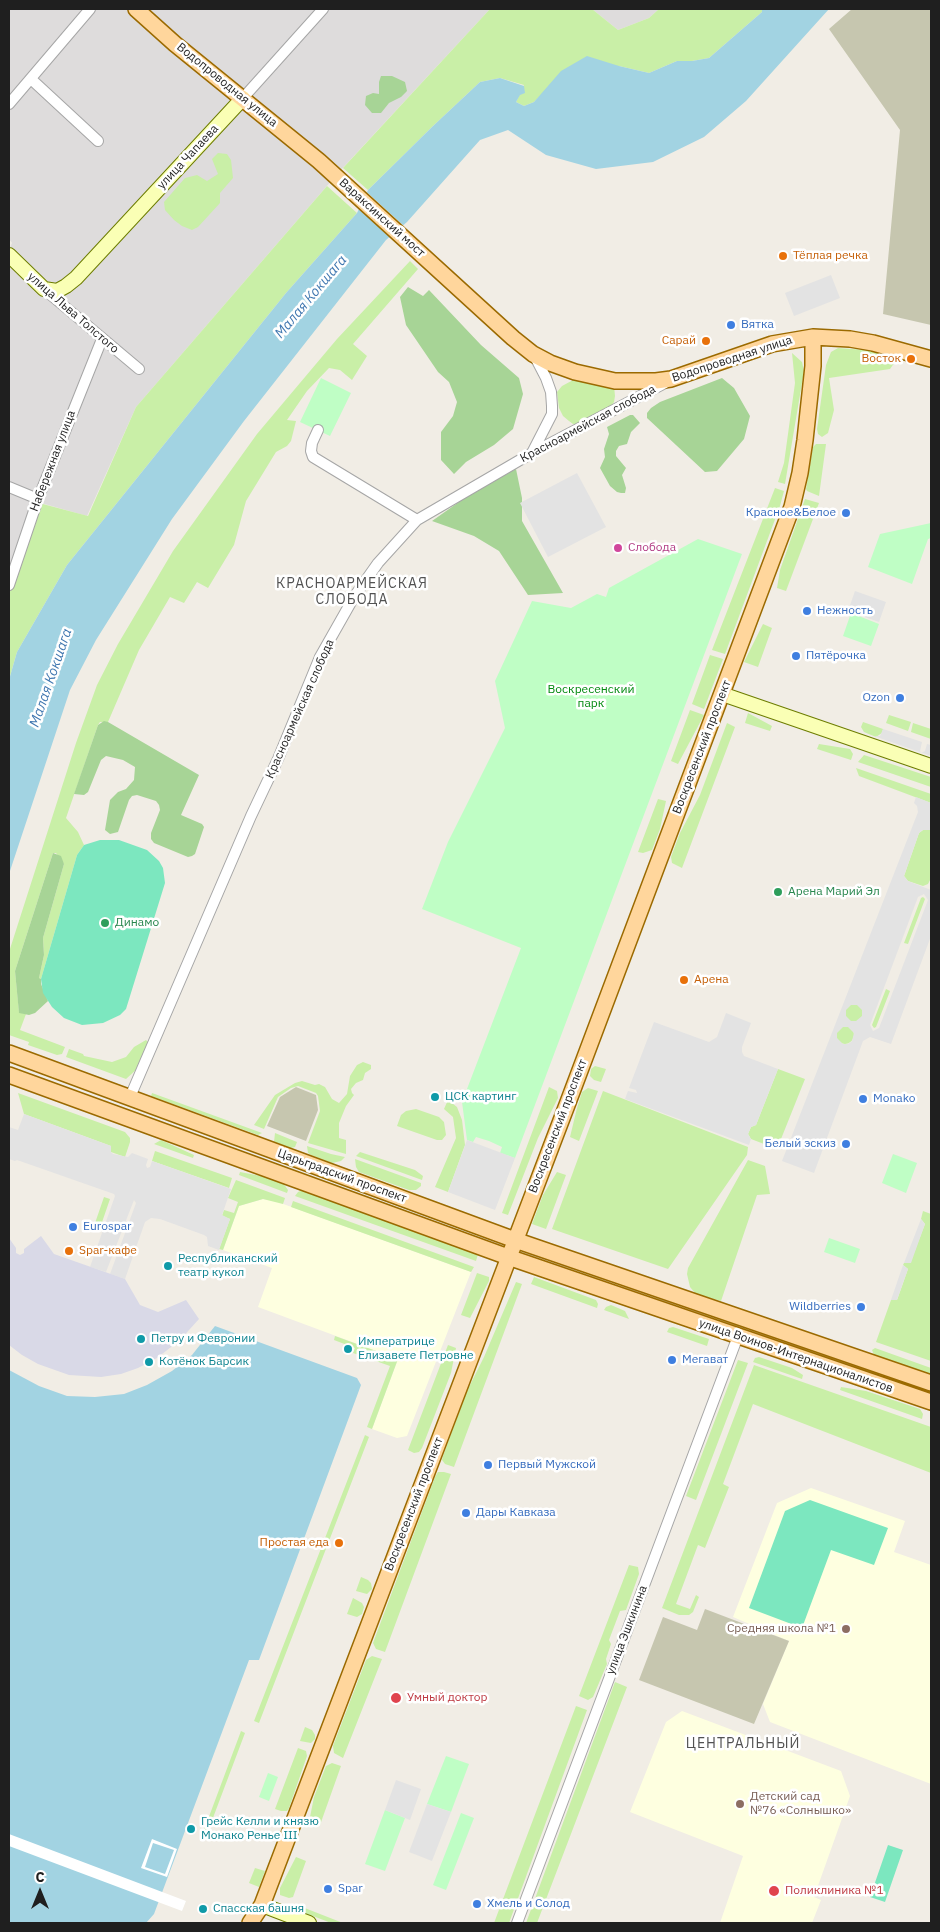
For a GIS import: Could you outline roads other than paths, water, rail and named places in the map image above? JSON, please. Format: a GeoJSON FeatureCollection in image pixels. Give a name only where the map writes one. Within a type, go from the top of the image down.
{"type":"FeatureCollection","features":[{"type":"Feature","properties":{"kind":"main road","name":"Водопроводная улица"},"geometry":{"type":"LineString","coordinates":[[136,9],[175,44],[319,160]]}},
{"type":"Feature","properties":{"kind":"main road","name":"Вараксинский мост"},"geometry":{"type":"LineString","coordinates":[[319,160],[445,276]]}},
{"type":"Feature","properties":{"kind":"main road","name":"Водопроводная улица"},"geometry":{"type":"LineString","coordinates":[[445,276],[513,338],[534,354],[575,372],[615,381],[642,382],[671,379],[772,344],[813,337],[850,339],[873,343],[931,359]]}},
{"type":"Feature","properties":{"kind":"main road","name":"Воскресенский проспект"},"geometry":{"type":"LineString","coordinates":[[262,1905],[772,563],[796,490],[805,440],[813,366],[813,337]]}},
{"type":"Feature","properties":{"kind":"main road","name":"Царьградский проспект"},"geometry":{"type":"LineString","coordinates":[[13,1054],[515,1240],[666,1293]]}},
{"type":"Feature","properties":{"kind":"main road","name":"Царьградский проспект"},"geometry":{"type":"LineString","coordinates":[[10,1076],[508,1258],[660,1310]]}},
{"type":"Feature","properties":{"kind":"main road","name":"улица Воинов-Интернационалистов"},"geometry":{"type":"LineString","coordinates":[[666,1293],[931,1383]]}},
{"type":"Feature","properties":{"kind":"main road","name":"улица Воинов-Интернационалистов"},"geometry":{"type":"LineString","coordinates":[[660,1310],[931,1402]]}},
{"type":"Feature","properties":{"kind":"main road"},"geometry":{"type":"LineString","coordinates":[[250,1923],[262,1905]]}},
{"type":"Feature","properties":{"kind":"street"},"geometry":{"type":"LineString","coordinates":[[9,104],[90,9]]}},
{"type":"Feature","properties":{"kind":"street","name":"улица Чапаева"},"geometry":{"type":"LineString","coordinates":[[44,289],[57,291],[76,278],[323,9]]}},
{"type":"Feature","properties":{"kind":"street"},"geometry":{"type":"LineString","coordinates":[[31,79],[98,141]]}},
{"type":"Feature","properties":{"kind":"street","name":"улица Льва Толстого"},"geometry":{"type":"LineString","coordinates":[[9,254],[44,289],[139,369]]}},
{"type":"Feature","properties":{"kind":"street","name":"Набережная улица"},"geometry":{"type":"LineString","coordinates":[[9,585],[38,498],[102,339]]}},
{"type":"Feature","properties":{"kind":"street"},"geometry":{"type":"LineString","coordinates":[[532,453],[552,414],[551,392],[534,354]]}},
{"type":"Feature","properties":{"kind":"street","name":"Красноармейская слобода"},"geometry":{"type":"LineString","coordinates":[[130,1097],[251,816],[278,759],[320,656],[354,598],[376,566],[417,520],[532,453],[671,379]]}},
{"type":"Feature","properties":{"kind":"street"},"geometry":{"type":"LineString","coordinates":[[318,430],[312,443],[311,451],[313,458],[417,520]]}},
{"type":"Feature","properties":{"kind":"street"},"geometry":{"type":"LineString","coordinates":[[9,487],[38,498]]}},
{"type":"Feature","properties":{"kind":"street"},"geometry":{"type":"LineString","coordinates":[[722,694],[931,766]]}},
{"type":"Feature","properties":{"kind":"street","name":"улица Эшкинина"},"geometry":{"type":"LineString","coordinates":[[517,1923],[738,1336]]}},
{"type":"Feature","properties":{"kind":"street"},"geometry":{"type":"LineString","coordinates":[[262,1905],[309,1923]]}},
{"type":"Feature","properties":{"kind":"water","name":"Малая Кокшага"},"geometry":{"type":"Polygon","coordinates":[[[762,9],[829,9],[746,101],[704,137],[653,162],[596,169],[546,155],[508,130],[480,140],[407,222],[386,240],[244,421],[172,519],[96,640],[70,690],[9,874],[9,680],[17,652],[67,565],[286,293],[357,213],[368,190],[480,82],[500,78],[524,86],[525,93],[520,95],[516,102],[524,106],[534,102],[561,71],[587,56],[649,73],[677,61],[709,58],[762,12],[762,9]]]}},
{"type":"Feature","properties":{"kind":"water"},"geometry":{"type":"Polygon","coordinates":[[[215,1326],[357,1378],[361,1385],[259,1660],[249,1660],[154,1914],[146,1923],[9,1923],[9,1370],[39,1386],[67,1396],[95,1397],[124,1394],[147,1385],[172,1371],[192,1355],[215,1326]]]}},
{"type":"Feature","properties":{"kind":"place","name":"Тёплая речка"},"geometry":{"type":"Point","coordinates":[783,256]}},
{"type":"Feature","properties":{"kind":"place","name":"Вятка"},"geometry":{"type":"Point","coordinates":[731,325]}},
{"type":"Feature","properties":{"kind":"place","name":"Сарай"},"geometry":{"type":"Point","coordinates":[706,341]}},
{"type":"Feature","properties":{"kind":"place","name":"Восток"},"geometry":{"type":"Point","coordinates":[911,359]}},
{"type":"Feature","properties":{"kind":"place","name":"Красное&Белое"},"geometry":{"type":"Point","coordinates":[846,513]}},
{"type":"Feature","properties":{"kind":"place","name":"Слобода"},"geometry":{"type":"Point","coordinates":[618,548]}},
{"type":"Feature","properties":{"kind":"place","name":"Нежность"},"geometry":{"type":"Point","coordinates":[807,611]}},
{"type":"Feature","properties":{"kind":"place","name":"Пятёрочка"},"geometry":{"type":"Point","coordinates":[796,656]}},
{"type":"Feature","properties":{"kind":"place","name":"Ozon"},"geometry":{"type":"Point","coordinates":[900,698]}},
{"type":"Feature","properties":{"kind":"place","name":"Арена Марий Эл"},"geometry":{"type":"Point","coordinates":[778,892]}},
{"type":"Feature","properties":{"kind":"place","name":"Динамо"},"geometry":{"type":"Point","coordinates":[105,923]}},
{"type":"Feature","properties":{"kind":"place","name":"Арена"},"geometry":{"type":"Point","coordinates":[684,980]}},
{"type":"Feature","properties":{"kind":"place","name":"ЦСК картинг"},"geometry":{"type":"Point","coordinates":[435,1097]}},
{"type":"Feature","properties":{"kind":"place","name":"Monako"},"geometry":{"type":"Point","coordinates":[863,1099]}},
{"type":"Feature","properties":{"kind":"place","name":"Белый эскиз"},"geometry":{"type":"Point","coordinates":[846,1144]}},
{"type":"Feature","properties":{"kind":"place","name":"Eurospar"},"geometry":{"type":"Point","coordinates":[73,1227]}},
{"type":"Feature","properties":{"kind":"place","name":"Spar-кафе"},"geometry":{"type":"Point","coordinates":[69,1251]}},
{"type":"Feature","properties":{"kind":"place","name":"Республиканский театр кукол"},"geometry":{"type":"Point","coordinates":[168,1266]}},
{"type":"Feature","properties":{"kind":"place","name":"Wildberries"},"geometry":{"type":"Point","coordinates":[861,1307]}},
{"type":"Feature","properties":{"kind":"place","name":"Петру и Февронии"},"geometry":{"type":"Point","coordinates":[141,1339]}},
{"type":"Feature","properties":{"kind":"place","name":"Императрице Елизавете Петровне"},"geometry":{"type":"Point","coordinates":[348,1349]}},
{"type":"Feature","properties":{"kind":"place","name":"Мегават"},"geometry":{"type":"Point","coordinates":[672,1360]}},
{"type":"Feature","properties":{"kind":"place","name":"Котёнок Барсик"},"geometry":{"type":"Point","coordinates":[149,1362]}},
{"type":"Feature","properties":{"kind":"place","name":"Первый Мужской"},"geometry":{"type":"Point","coordinates":[488,1465]}},
{"type":"Feature","properties":{"kind":"place","name":"Дары Кавказа"},"geometry":{"type":"Point","coordinates":[466,1513]}},
{"type":"Feature","properties":{"kind":"place","name":"Простая еда"},"geometry":{"type":"Point","coordinates":[339,1543]}},
{"type":"Feature","properties":{"kind":"place","name":"Средняя школа №1"},"geometry":{"type":"Point","coordinates":[846,1629]}},
{"type":"Feature","properties":{"kind":"place","name":"Умный доктор"},"geometry":{"type":"Point","coordinates":[396,1698]}},
{"type":"Feature","properties":{"kind":"place","name":"Детский сад №76 «Солнышко»"},"geometry":{"type":"Point","coordinates":[740,1804]}},
{"type":"Feature","properties":{"kind":"place","name":"Грейс Келли и князю Монако Ренье III"},"geometry":{"type":"Point","coordinates":[191,1829]}},
{"type":"Feature","properties":{"kind":"place","name":"Spar"},"geometry":{"type":"Point","coordinates":[328,1889]}},
{"type":"Feature","properties":{"kind":"place","name":"Поликлиника №1"},"geometry":{"type":"Point","coordinates":[774,1891]}},
{"type":"Feature","properties":{"kind":"place","name":"Хмель и Солод"},"geometry":{"type":"Point","coordinates":[477,1904]}},
{"type":"Feature","properties":{"kind":"place","name":"Спасская башня"},"geometry":{"type":"Point","coordinates":[203,1909]}},
{"type":"Feature","properties":{"kind":"district","name":"КРАСНОАРМЕЙСКАЯ СЛОБОДА"},"geometry":{"type":"Point","coordinates":[352,592]}},
{"type":"Feature","properties":{"kind":"district","name":"ЦЕНТРАЛЬНЫЙ"},"geometry":{"type":"Point","coordinates":[743,1744]}},
{"type":"Feature","properties":{"kind":"park label","name":"Воскресенский парк"},"geometry":{"type":"Point","coordinates":[591,697]}}]}
